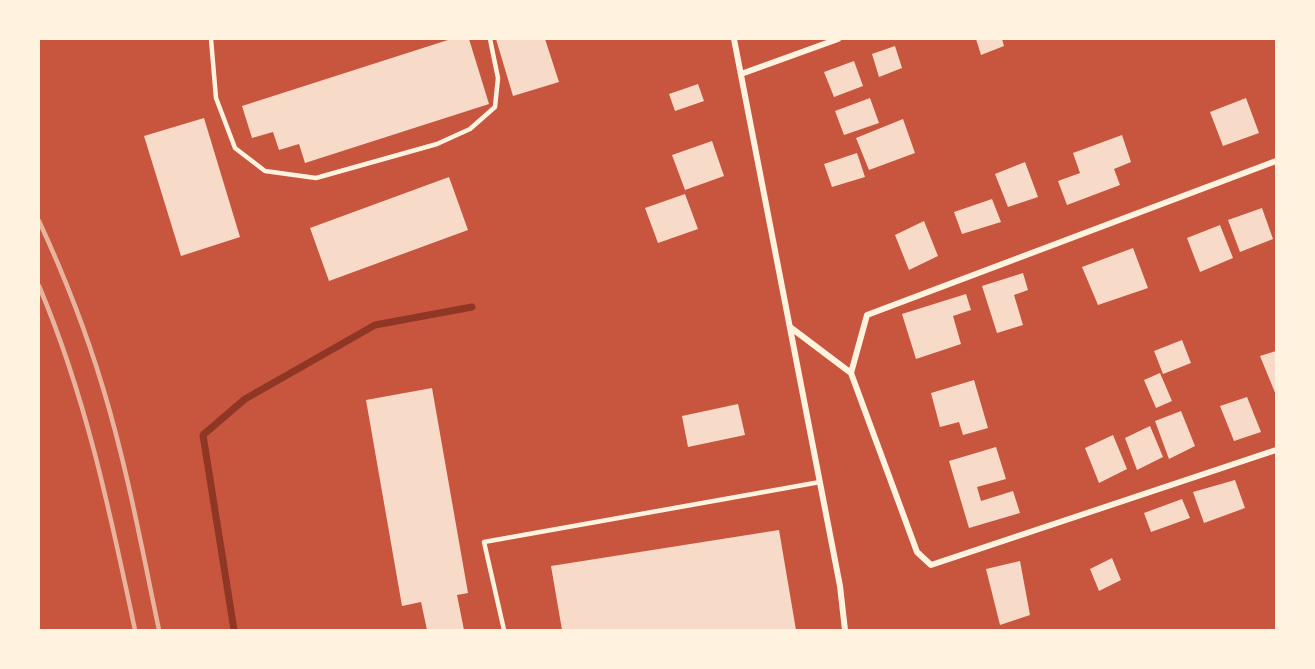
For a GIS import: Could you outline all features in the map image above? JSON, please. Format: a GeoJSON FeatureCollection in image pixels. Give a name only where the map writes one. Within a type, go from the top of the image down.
{"type":"FeatureCollection","features":[{"type":"Feature","properties":{"kind":"street"},"geometry":{"type":"LineString","coordinates":[[734,39],[840,586],[845,630]]}},
{"type":"Feature","properties":{"kind":"street"},"geometry":{"type":"LineString","coordinates":[[741,74],[838,39]]}},
{"type":"Feature","properties":{"kind":"street"},"geometry":{"type":"LineString","coordinates":[[850,373],[867,315],[1276,161]]}},
{"type":"Feature","properties":{"kind":"street"},"geometry":{"type":"LineString","coordinates":[[790,327],[850,373],[917,552],[931,565],[1276,450]]}},
{"type":"Feature","properties":{"kind":"lane"},"geometry":{"type":"LineString","coordinates":[[211,39],[216,98],[235,148],[266,171],[316,178],[437,144],[470,129],[495,107],[498,78],[490,39]]}},
{"type":"Feature","properties":{"kind":"lane"},"geometry":{"type":"LineString","coordinates":[[504,630],[484,542],[820,482]]}},
{"type":"Feature","properties":{"kind":"building"},"geometry":{"type":"Polygon","coordinates":[[[451,39],[469,39],[489,104],[305,163],[299,144],[279,150],[273,132],[252,138],[242,106],[451,39]]]}},
{"type":"Feature","properties":{"kind":"building"},"geometry":{"type":"Polygon","coordinates":[[[496,39],[545,39],[559,82],[513,96],[496,39]]]}},
{"type":"Feature","properties":{"kind":"building"},"geometry":{"type":"Polygon","coordinates":[[[976,39],[1002,39],[1004,46],[981,55],[976,39]]]}},
{"type":"Feature","properties":{"kind":"building"},"geometry":{"type":"Polygon","coordinates":[[[895,46],[902,68],[879,77],[872,54],[895,46]]]}},
{"type":"Feature","properties":{"kind":"building"},"geometry":{"type":"Polygon","coordinates":[[[854,61],[863,86],[834,97],[824,72],[854,61]]]}},
{"type":"Feature","properties":{"kind":"building"},"geometry":{"type":"Polygon","coordinates":[[[698,84],[704,101],[675,111],[669,94],[698,84]]]}},
{"type":"Feature","properties":{"kind":"building"},"geometry":{"type":"Polygon","coordinates":[[[870,98],[879,123],[844,135],[835,111],[870,98]]]}},
{"type":"Feature","properties":{"kind":"building"},"geometry":{"type":"Polygon","coordinates":[[[1246,98],[1259,133],[1223,146],[1210,112],[1246,98]]]}},
{"type":"Feature","properties":{"kind":"building"},"geometry":{"type":"Polygon","coordinates":[[[204,118],[240,237],[181,256],[144,136],[204,118]]]}},
{"type":"Feature","properties":{"kind":"building"},"geometry":{"type":"Polygon","coordinates":[[[903,119],[915,153],[869,170],[856,138],[903,119]]]}},
{"type":"Feature","properties":{"kind":"building"},"geometry":{"type":"Polygon","coordinates":[[[1122,135],[1131,162],[1114,169],[1120,185],[1067,205],[1058,181],[1080,173],[1073,153],[1122,135]]]}},
{"type":"Feature","properties":{"kind":"building"},"geometry":{"type":"Polygon","coordinates":[[[712,141],[724,176],[685,190],[672,155],[712,141]]]}},
{"type":"Feature","properties":{"kind":"building"},"geometry":{"type":"Polygon","coordinates":[[[857,153],[865,177],[832,187],[824,164],[857,153]]]}},
{"type":"Feature","properties":{"kind":"building"},"geometry":{"type":"Polygon","coordinates":[[[1025,162],[1038,197],[1008,207],[995,174],[1025,162]]]}},
{"type":"Feature","properties":{"kind":"building"},"geometry":{"type":"Polygon","coordinates":[[[449,177],[468,230],[329,281],[310,228],[449,177]]]}},
{"type":"Feature","properties":{"kind":"building"},"geometry":{"type":"Polygon","coordinates":[[[685,194],[698,229],[658,243],[645,208],[685,194]]]}},
{"type":"Feature","properties":{"kind":"building"},"geometry":{"type":"Polygon","coordinates":[[[992,199],[1001,222],[962,234],[954,212],[992,199]]]}},
{"type":"Feature","properties":{"kind":"building"},"geometry":{"type":"Polygon","coordinates":[[[1262,208],[1273,239],[1240,252],[1228,220],[1262,208]]]}},
{"type":"Feature","properties":{"kind":"building"},"geometry":{"type":"Polygon","coordinates":[[[924,221],[938,256],[909,270],[895,235],[924,221]]]}},
{"type":"Feature","properties":{"kind":"building"},"geometry":{"type":"Polygon","coordinates":[[[1220,225],[1233,258],[1200,272],[1187,238],[1220,225]]]}},
{"type":"Feature","properties":{"kind":"building"},"geometry":{"type":"Polygon","coordinates":[[[1133,248],[1148,288],[1098,305],[1082,267],[1133,248]]]}},
{"type":"Feature","properties":{"kind":"building"},"geometry":{"type":"Polygon","coordinates":[[[1023,273],[1028,290],[1014,295],[1023,325],[997,333],[982,286],[1023,273]]]}},
{"type":"Feature","properties":{"kind":"building"},"geometry":{"type":"Polygon","coordinates":[[[966,294],[971,310],[953,316],[961,344],[916,359],[902,314],[966,294]]]}},
{"type":"Feature","properties":{"kind":"building"},"geometry":{"type":"Polygon","coordinates":[[[1182,340],[1191,363],[1163,374],[1154,351],[1182,340]]]}},
{"type":"Feature","properties":{"kind":"building"},"geometry":{"type":"Polygon","coordinates":[[[1276,351],[1276,395],[1260,356],[1276,351]]]}},
{"type":"Feature","properties":{"kind":"building"},"geometry":{"type":"Polygon","coordinates":[[[1160,373],[1172,401],[1156,408],[1144,380],[1160,373]]]}},
{"type":"Feature","properties":{"kind":"building"},"geometry":{"type":"Polygon","coordinates":[[[974,380],[988,428],[963,435],[959,422],[940,427],[931,393],[974,380]]]}},
{"type":"Feature","properties":{"kind":"building"},"geometry":{"type":"Polygon","coordinates":[[[432,388],[468,593],[457,595],[464,630],[427,630],[421,602],[402,606],[366,400],[432,388]]]}},
{"type":"Feature","properties":{"kind":"building"},"geometry":{"type":"Polygon","coordinates":[[[1247,397],[1261,432],[1234,441],[1220,406],[1247,397]]]}},
{"type":"Feature","properties":{"kind":"building"},"geometry":{"type":"Polygon","coordinates":[[[738,404],[745,435],[688,447],[682,416],[738,404]]]}},
{"type":"Feature","properties":{"kind":"building"},"geometry":{"type":"Polygon","coordinates":[[[1181,411],[1195,446],[1169,459],[1155,421],[1181,411]]]}},
{"type":"Feature","properties":{"kind":"building"},"geometry":{"type":"Polygon","coordinates":[[[1150,426],[1163,457],[1137,470],[1125,438],[1150,426]]]}},
{"type":"Feature","properties":{"kind":"building"},"geometry":{"type":"Polygon","coordinates":[[[1113,435],[1127,469],[1099,483],[1085,448],[1113,435]]]}},
{"type":"Feature","properties":{"kind":"building"},"geometry":{"type":"Polygon","coordinates":[[[996,447],[1006,479],[977,487],[981,501],[1013,491],[1020,513],[969,528],[949,461],[996,447]]]}},
{"type":"Feature","properties":{"kind":"building"},"geometry":{"type":"Polygon","coordinates":[[[1235,480],[1245,508],[1204,523],[1193,492],[1235,480]]]}},
{"type":"Feature","properties":{"kind":"building"},"geometry":{"type":"Polygon","coordinates":[[[1182,499],[1190,518],[1151,532],[1144,513],[1182,499]]]}},
{"type":"Feature","properties":{"kind":"building"},"geometry":{"type":"Polygon","coordinates":[[[779,530],[796,630],[562,630],[551,566],[779,530]]]}},
{"type":"Feature","properties":{"kind":"building"},"geometry":{"type":"Polygon","coordinates":[[[1112,558],[1121,580],[1099,591],[1090,569],[1112,558]]]}},
{"type":"Feature","properties":{"kind":"building"},"geometry":{"type":"Polygon","coordinates":[[[1020,561],[1030,615],[1000,625],[986,569],[1020,561]]]}},
{"type":"Feature","properties":{"kind":"waterway"},"geometry":{"type":"LineString","coordinates":[[234,630],[203,435],[245,399],[375,325],[472,307]]}},
{"type":"Feature","properties":{"kind":"railway"},"geometry":{"type":"LineString","coordinates":[[39,221],[74,303],[112,418],[159,630]]}},
{"type":"Feature","properties":{"kind":"railway"},"geometry":{"type":"LineString","coordinates":[[39,286],[70,370],[95,455],[135,630]]}}]}
